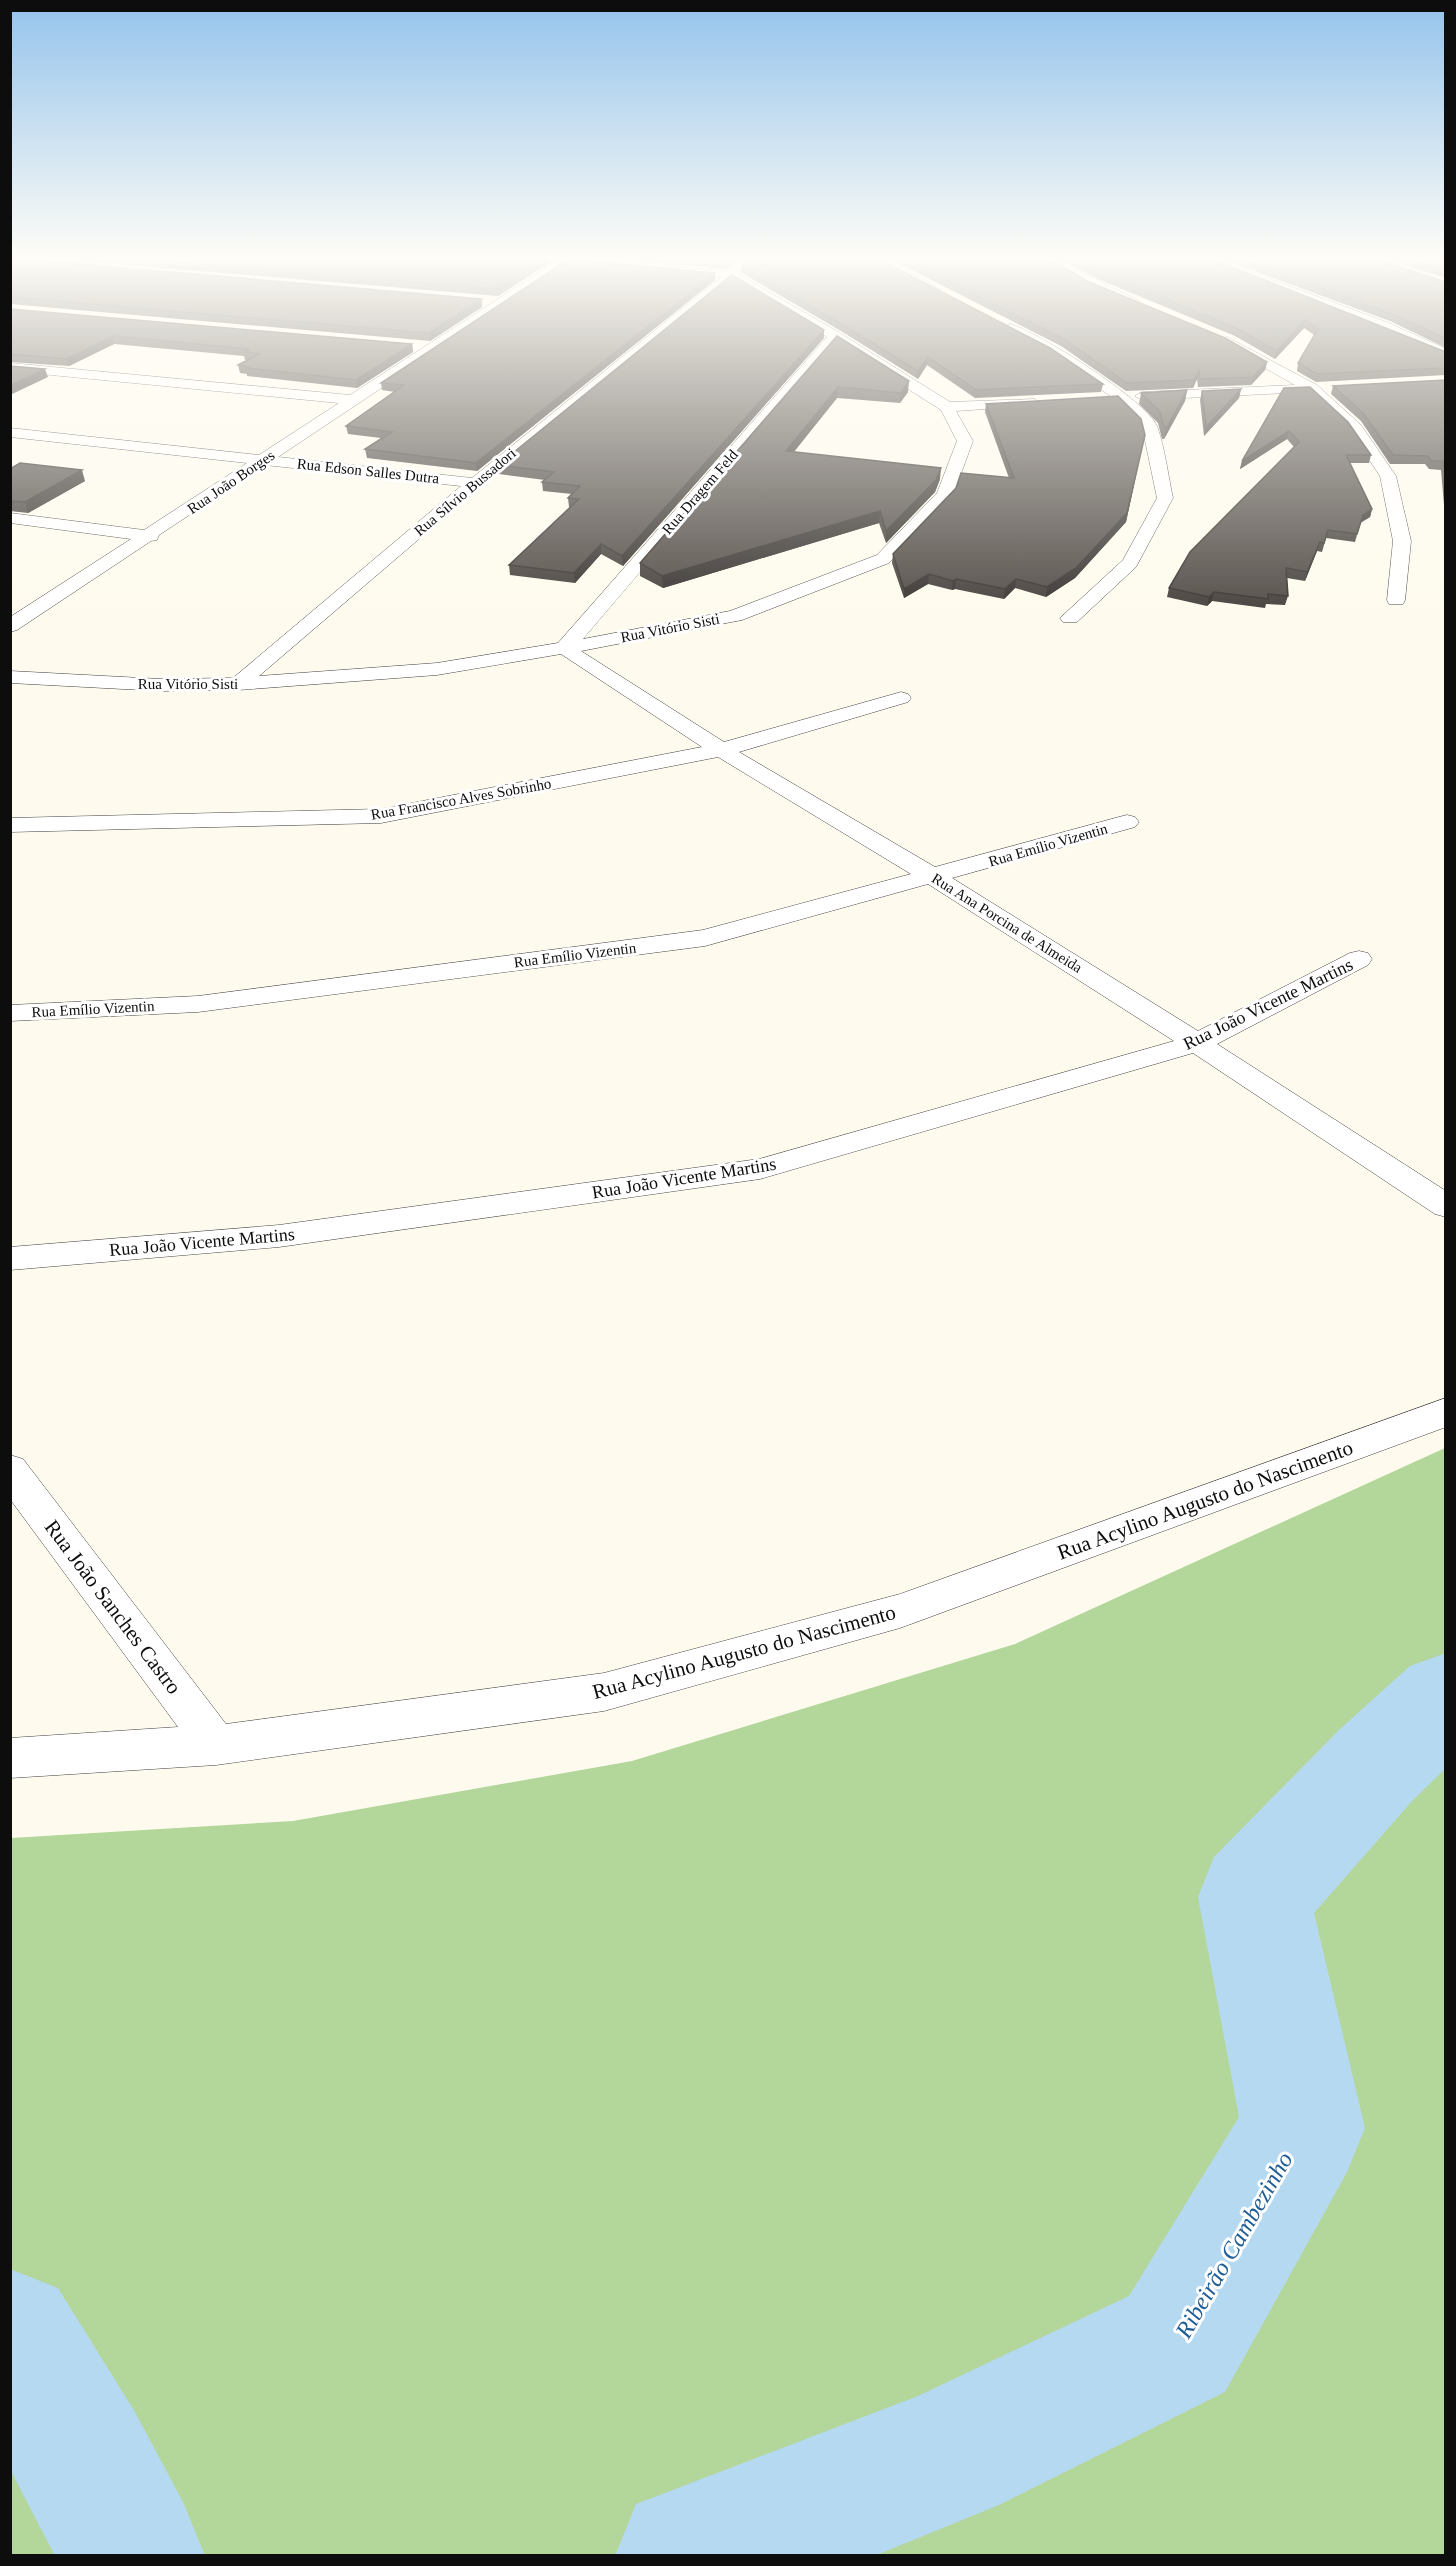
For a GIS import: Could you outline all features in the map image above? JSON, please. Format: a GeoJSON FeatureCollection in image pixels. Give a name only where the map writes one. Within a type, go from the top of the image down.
{"type":"FeatureCollection","features":[{"type":"Feature","properties":{"kind":"street"},"geometry":{"type":"LineString","coordinates":[[111,377],[352,400]]}},
{"type":"Feature","properties":{"kind":"street","name":"Rua João Borges"},"geometry":{"type":"LineString","coordinates":[[11,626],[151,536],[388,377]]}},
{"type":"Feature","properties":{"kind":"street","name":"Rua Sílvio Bussadori"},"geometry":{"type":"LineString","coordinates":[[238,684],[475,483],[606,377]]}},
{"type":"Feature","properties":{"kind":"street","name":"Rua Dragem Feld"},"geometry":{"type":"LineString","coordinates":[[564,648],[800,377]]}},
{"type":"Feature","properties":{"kind":"street","name":"Rua Vitório Sisti"},"geometry":{"type":"LineString","coordinates":[[10,677],[161,686],[238,684],[437,669],[564,648],[735,615],[882,559],[945,495],[965,441],[947,407],[899,377]]}},
{"type":"Feature","properties":{"kind":"street"},"geometry":{"type":"LineString","coordinates":[[1070,618],[1130,563],[1166,498],[1149,425],[1121,397],[1092,377]]}},
{"type":"Feature","properties":{"kind":"street"},"geometry":{"type":"LineString","coordinates":[[1291,377],[1312,388],[1354,425],[1388,476],[1402,541],[1396,600]]}},
{"type":"Feature","properties":{"kind":"street"},"geometry":{"type":"LineString","coordinates":[[1098,398],[1334,387]]}},
{"type":"Feature","properties":{"kind":"street"},"geometry":{"type":"LineString","coordinates":[[947,407],[1040,402]]}},
{"type":"Feature","properties":{"kind":"street","name":"Rua Edson Salles Dutra"},"geometry":{"type":"LineString","coordinates":[[10,432],[475,483]]}},
{"type":"Feature","properties":{"kind":"street"},"geometry":{"type":"LineString","coordinates":[[10,518],[151,536]]}},
{"type":"Feature","properties":{"kind":"street","name":"Rua Ana Porcina de Almeida"},"geometry":{"type":"LineString","coordinates":[[564,648],[721,750],[934,877],[1197,1043],[1446,1206]]}},
{"type":"Feature","properties":{"kind":"street","name":"Rua Francisco Alves Sobrinho"},"geometry":{"type":"LineString","coordinates":[[10,825],[381,816],[721,750],[901,698]]}},
{"type":"Feature","properties":{"kind":"street","name":"Rua Emílio Vizentin"},"geometry":{"type":"LineString","coordinates":[[10,1013],[198,1004],[705,938],[934,877],[1127,822]]}},
{"type":"Feature","properties":{"kind":"street","name":"Rua João Vicente Martins"},"geometry":{"type":"LineString","coordinates":[[10,1259],[279,1236],[760,1169],[1197,1043],[1359,959]]}},
{"type":"Feature","properties":{"kind":"street","name":"Rua Acylino Augusto do Nascimento"},"geometry":{"type":"LineString","coordinates":[[10,1758],[216,1744],[616,1689],[900,1611],[1446,1412]]}},
{"type":"Feature","properties":{"kind":"street","name":"Rua João Sanches Castro"},"geometry":{"type":"LineString","coordinates":[[10,1470],[216,1744]]}},
{"type":"Feature","properties":{"kind":"green space"},"geometry":{"type":"Polygon","coordinates":[[[1445,1448],[1445,2555],[11,2555],[11,1838],[293,1821],[632,1761],[1015,1644],[1445,1448]]]}},
{"type":"Feature","properties":{"kind":"building"},"geometry":{"type":"Polygon","coordinates":[[[10,377],[29,377],[10,386],[10,377]]]}},
{"type":"Feature","properties":{"kind":"building"},"geometry":{"type":"Polygon","coordinates":[[[326,377],[361,377],[356,380],[326,377]]]}},
{"type":"Feature","properties":{"kind":"building"},"geometry":{"type":"Polygon","coordinates":[[[390,377],[584,377],[476,463],[365,449],[392,432],[346,426],[404,385],[381,383],[390,377]]]}},
{"type":"Feature","properties":{"kind":"building"},"geometry":{"type":"Polygon","coordinates":[[[607,377],[782,377],[622,556],[601,544],[574,573],[509,565],[579,499],[568,498],[580,486],[542,482],[554,472],[498,465],[607,377]]]}},
{"type":"Feature","properties":{"kind":"building"},"geometry":{"type":"Polygon","coordinates":[[[802,377],[902,377],[909,381],[901,393],[838,387],[786,451],[941,468],[936,480],[886,531],[880,511],[662,576],[640,563],[802,377]]]}},
{"type":"Feature","properties":{"kind":"building"},"geometry":{"type":"Polygon","coordinates":[[[957,377],[1092,377],[1103,384],[976,390],[957,377]]]}},
{"type":"Feature","properties":{"kind":"building"},"geometry":{"type":"Polygon","coordinates":[[[1118,377],[1196,377],[1194,380],[1127,383],[1118,377]]]}},
{"type":"Feature","properties":{"kind":"building"},"geometry":{"type":"Polygon","coordinates":[[[1200,377],[1253,377],[1253,377],[1200,379],[1200,377]]]}},
{"type":"Feature","properties":{"kind":"building"},"geometry":{"type":"Polygon","coordinates":[[[1446,380],[1446,485],[1443,461],[1431,461],[1428,456],[1393,455],[1363,413],[1333,386],[1446,380]]]}},
{"type":"Feature","properties":{"kind":"building"},"geometry":{"type":"Polygon","coordinates":[[[1310,387],[1348,422],[1371,455],[1346,455],[1372,509],[1363,515],[1357,534],[1328,530],[1324,543],[1320,542],[1307,572],[1286,568],[1288,596],[1268,594],[1268,599],[1214,592],[1209,597],[1169,588],[1190,552],[1299,442],[1289,431],[1242,461],[1284,388],[1310,387]]]}},
{"type":"Feature","properties":{"kind":"building"},"geometry":{"type":"Polygon","coordinates":[[[1241,389],[1206,427],[1202,391],[1241,389]]]}},
{"type":"Feature","properties":{"kind":"building"},"geometry":{"type":"Polygon","coordinates":[[[1187,390],[1167,427],[1164,427],[1160,412],[1141,393],[1187,390]]]}},
{"type":"Feature","properties":{"kind":"building"},"geometry":{"type":"Polygon","coordinates":[[[1118,396],[1141,419],[1145,435],[1127,513],[1076,568],[1047,587],[1016,579],[1005,589],[956,579],[953,581],[929,574],[904,589],[893,554],[956,488],[961,473],[1014,478],[986,404],[1118,396]]]}},
{"type":"Feature","properties":{"kind":"building"},"geometry":{"type":"Polygon","coordinates":[[[20,463],[82,470],[25,502],[10,501],[10,469],[20,463]]]}},
{"type":"Feature","properties":{"kind":"waterway","name":"Ribeirão Cambezinho"},"geometry":{"type":"LineString","coordinates":[[688,2556],[949,2455],[1177,2344],[1303,2128],[1254,1897],[1376,1765],[1446,1699]]}},
{"type":"Feature","properties":{"kind":"waterway","name":"Ribeirão Cambezinho"},"geometry":{"type":"LineString","coordinates":[[10,2336],[85,2462],[132,2556]]}}]}
